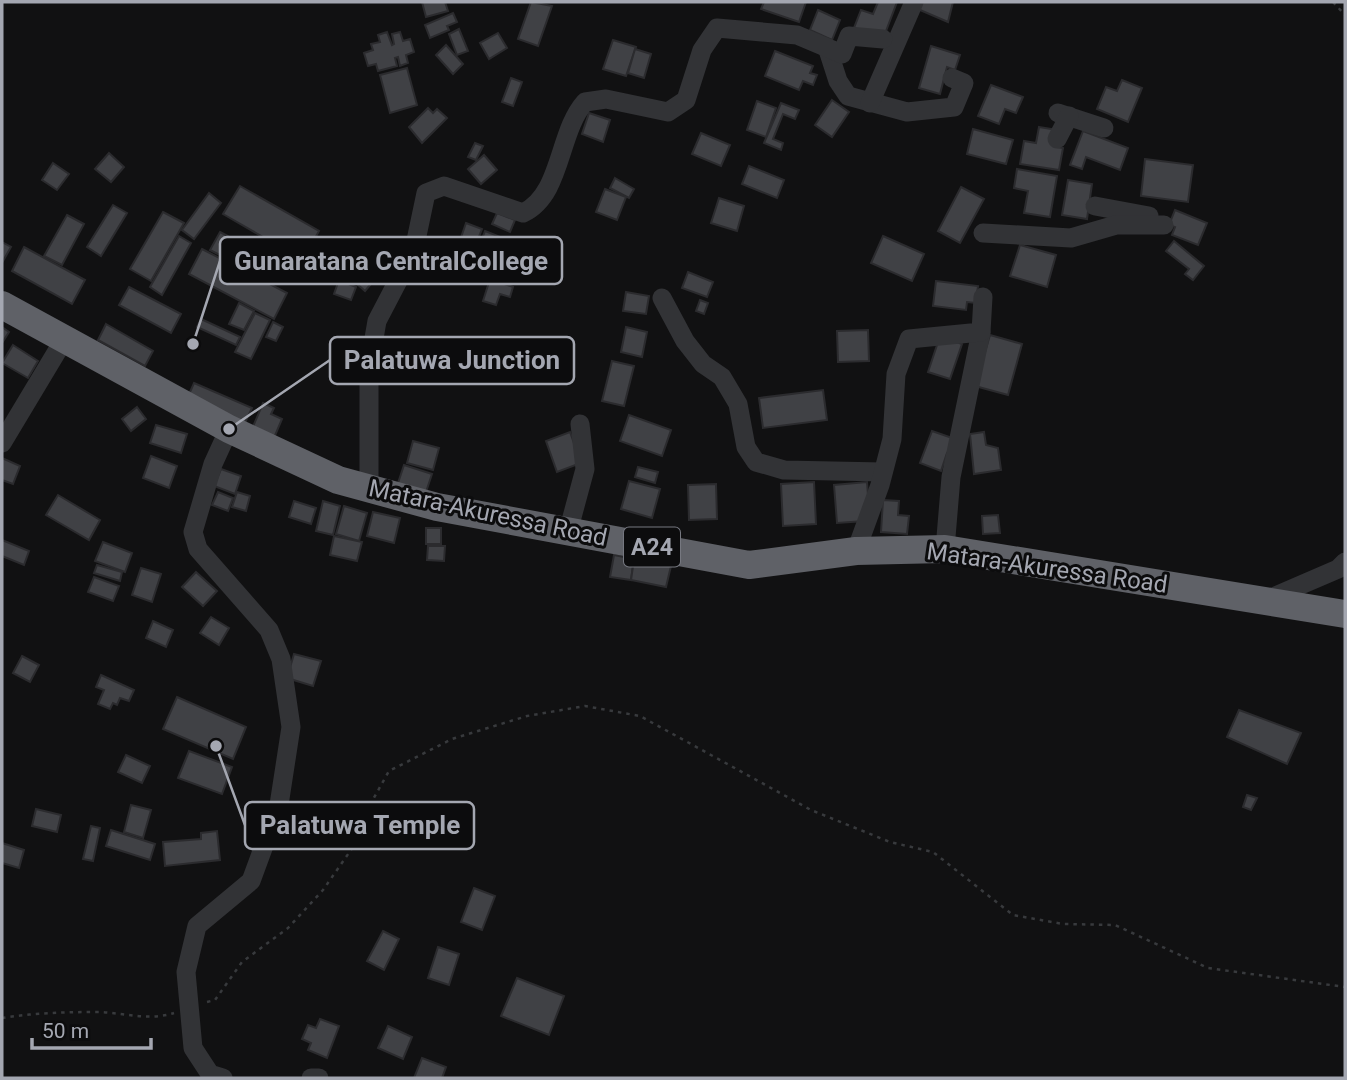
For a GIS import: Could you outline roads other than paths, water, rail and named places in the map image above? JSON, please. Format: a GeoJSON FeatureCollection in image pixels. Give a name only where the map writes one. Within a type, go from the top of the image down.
{"type":"FeatureCollection","features":[{"type":"Feature","properties":{"kind":"highway","name":"Matara-Akuressa Road"},"geometry":{"type":"LineString","coordinates":[[2,305],[229,429],[338,481],[437,507],[749,565],[856,551],[945,549],[1345,614]]}},
{"type":"Feature","properties":{"kind":"street"},"geometry":{"type":"LineString","coordinates":[[870,103],[914,2]]}},
{"type":"Feature","properties":{"kind":"street"},"geometry":{"type":"LineString","coordinates":[[369,489],[369,367],[377,321],[414,250],[426,193],[444,186],[523,213],[537,206],[560,159],[574,114],[585,102],[606,99],[668,112],[685,100],[702,50],[717,28],[754,29],[797,35],[842,54],[849,36],[883,39]]}},
{"type":"Feature","properties":{"kind":"street"},"geometry":{"type":"LineString","coordinates":[[828,50],[838,81],[848,96],[907,112],[954,107],[964,83],[952,78]]}},
{"type":"Feature","properties":{"kind":"street"},"geometry":{"type":"LineString","coordinates":[[1057,139],[1064,114],[1104,128]]}},
{"type":"Feature","properties":{"kind":"street"},"geometry":{"type":"LineString","coordinates":[[983,233],[1071,238],[1115,225],[1164,222],[1095,206]]}},
{"type":"Feature","properties":{"kind":"street"},"geometry":{"type":"LineString","coordinates":[[945,549],[951,477],[981,332],[983,297]]}},
{"type":"Feature","properties":{"kind":"street"},"geometry":{"type":"LineString","coordinates":[[662,298],[685,341],[703,364],[722,377],[738,404],[747,447],[756,462],[784,470],[883,472]]}},
{"type":"Feature","properties":{"kind":"street"},"geometry":{"type":"LineString","coordinates":[[856,551],[892,439],[896,374],[909,339],[981,332]]}},
{"type":"Feature","properties":{"kind":"street"},"geometry":{"type":"LineString","coordinates":[[2,443],[65,338]]}},
{"type":"Feature","properties":{"kind":"street"},"geometry":{"type":"LineString","coordinates":[[568,532],[585,469],[580,424]]}},
{"type":"Feature","properties":{"kind":"street"},"geometry":{"type":"LineString","coordinates":[[223,1078],[210,1074],[193,1048],[187,1009],[186,972],[197,926],[251,881],[279,805],[291,727],[281,659],[269,630],[198,549],[193,532],[213,464],[229,429]]}},
{"type":"Feature","properties":{"kind":"street"},"geometry":{"type":"LineString","coordinates":[[1265,601],[1338,569],[1345,562]]}},
{"type":"Feature","properties":{"kind":"street"},"geometry":{"type":"LineString","coordinates":[[311,1078],[319,1078]]}},
{"type":"Feature","properties":{"kind":"place","name":"Gunaratana CentralCollege"},"geometry":{"type":"Point","coordinates":[193,344]}},
{"type":"Feature","properties":{"kind":"place","name":"Palatuwa Junction"},"geometry":{"type":"Point","coordinates":[229,429]}},
{"type":"Feature","properties":{"kind":"place","name":"Palatuwa Temple"},"geometry":{"type":"Point","coordinates":[216,746]}}]}
